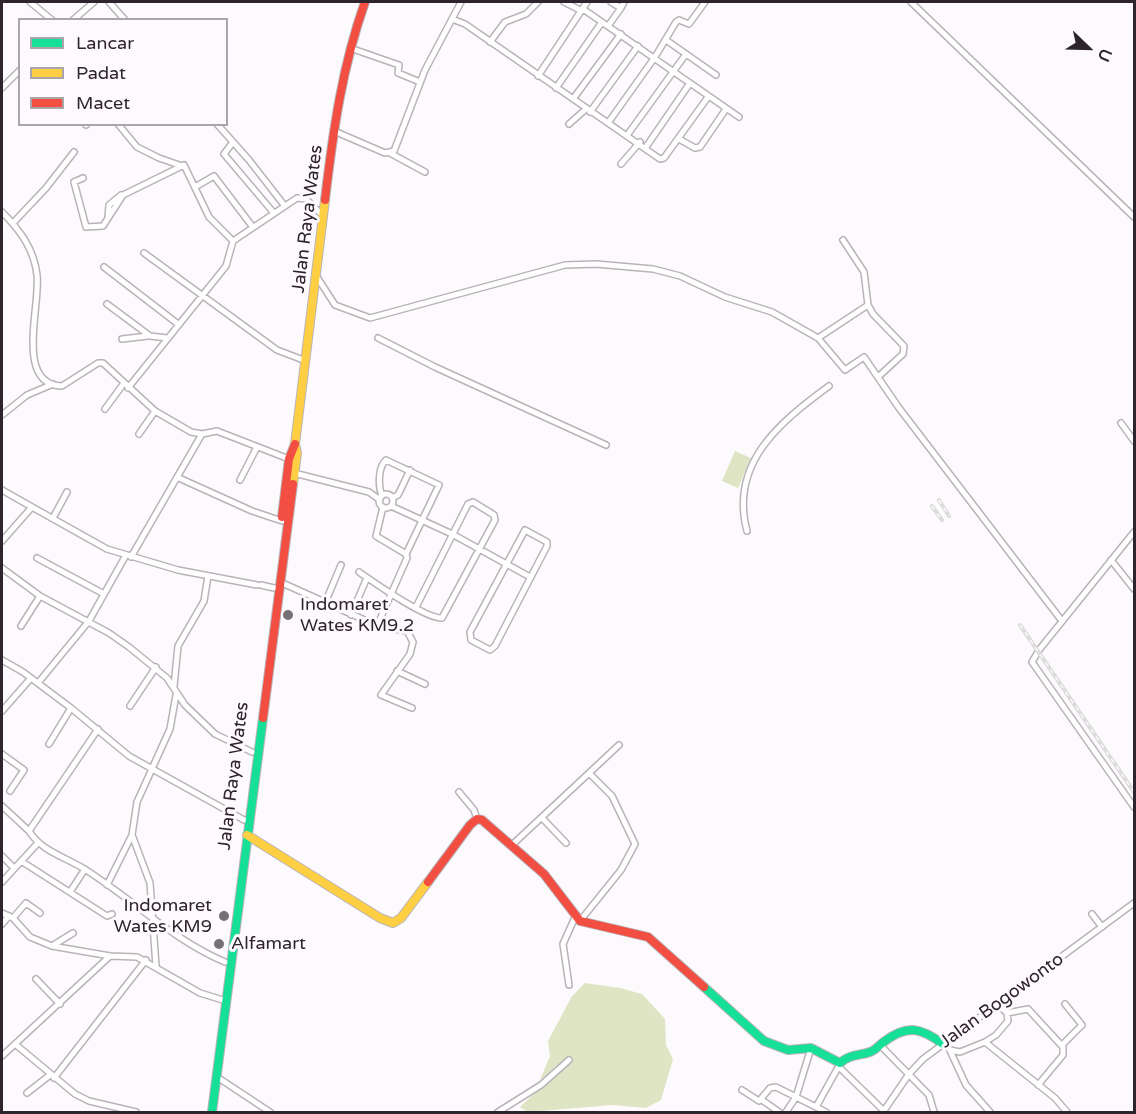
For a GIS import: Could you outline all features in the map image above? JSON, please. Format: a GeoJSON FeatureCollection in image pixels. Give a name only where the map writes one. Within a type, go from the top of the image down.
{"type":"FeatureCollection","features":[{"type":"Feature","properties":{"kind":"main road","name":"Jalan Raya Wates"},"geometry":{"type":"LineString","coordinates":[[212,1113],[224,1001],[225,962],[252,752],[294,473],[295,444],[334,131],[350,48],[365,2]]}},
{"type":"Feature","properties":{"kind":"main road","name":"Jalan Raya Wates"},"geometry":{"type":"LineString","coordinates":[[206,1113],[248,835],[289,459],[295,444]]}},
{"type":"Feature","properties":{"kind":"main road"},"geometry":{"type":"LineString","coordinates":[[248,835],[380,918],[393,923],[400,918],[477,819],[512,845],[544,874],[578,918],[648,937],[764,1041],[788,1050],[811,1048],[839,1065],[851,1054],[869,1052],[899,1030],[915,1027],[944,1043]]}},
{"type":"Feature","properties":{"kind":"street"},"geometry":{"type":"LineString","coordinates":[[30,2],[50,18]]}},
{"type":"Feature","properties":{"kind":"street"},"geometry":{"type":"LineString","coordinates":[[75,18],[94,2]]}},
{"type":"Feature","properties":{"kind":"street"},"geometry":{"type":"LineString","coordinates":[[109,2],[123,18]]}},
{"type":"Feature","properties":{"kind":"street"},"geometry":{"type":"LineString","coordinates":[[390,153],[397,147],[420,82],[461,2]]}},
{"type":"Feature","properties":{"kind":"street"},"geometry":{"type":"LineString","coordinates":[[490,42],[505,22],[526,14],[538,2]]}},
{"type":"Feature","properties":{"kind":"street"},"geometry":{"type":"LineString","coordinates":[[564,2],[582,10],[621,34],[739,117]]}},
{"type":"Feature","properties":{"kind":"street"},"geometry":{"type":"LineString","coordinates":[[538,76],[587,2]]}},
{"type":"Feature","properties":{"kind":"street"},"geometry":{"type":"LineString","coordinates":[[608,26],[622,5],[611,2]]}},
{"type":"Feature","properties":{"kind":"street"},"geometry":{"type":"LineString","coordinates":[[608,123],[655,57],[677,20],[689,24],[705,2]]}},
{"type":"Feature","properties":{"kind":"street"},"geometry":{"type":"LineString","coordinates":[[911,2],[1134,217]]}},
{"type":"Feature","properties":{"kind":"street"},"geometry":{"type":"LineString","coordinates":[[452,19],[459,21],[588,111],[628,134],[663,159],[708,97]]}},
{"type":"Feature","properties":{"kind":"street"},"geometry":{"type":"LineString","coordinates":[[556,88],[602,22]]}},
{"type":"Feature","properties":{"kind":"street"},"geometry":{"type":"LineString","coordinates":[[573,99],[621,34]]}},
{"type":"Feature","properties":{"kind":"street"},"geometry":{"type":"LineString","coordinates":[[666,40],[716,75]]}},
{"type":"Feature","properties":{"kind":"street"},"geometry":{"type":"LineString","coordinates":[[569,124],[588,111],[638,46]]}},
{"type":"Feature","properties":{"kind":"street"},"geometry":{"type":"LineString","coordinates":[[350,48],[399,65],[398,73],[420,82]]}},
{"type":"Feature","properties":{"kind":"street"},"geometry":{"type":"LineString","coordinates":[[628,134],[686,54]]}},
{"type":"Feature","properties":{"kind":"street"},"geometry":{"type":"LineString","coordinates":[[2,88],[18,72]]}},
{"type":"Feature","properties":{"kind":"street"},"geometry":{"type":"LineString","coordinates":[[646,147],[690,83]]}},
{"type":"Feature","properties":{"kind":"street"},"geometry":{"type":"LineString","coordinates":[[679,139],[695,148],[700,147],[726,109]]}},
{"type":"Feature","properties":{"kind":"street"},"geometry":{"type":"LineString","coordinates":[[120,126],[137,147],[159,158],[184,165],[209,218],[233,241]]}},
{"type":"Feature","properties":{"kind":"street"},"geometry":{"type":"LineString","coordinates":[[219,126],[284,205]]}},
{"type":"Feature","properties":{"kind":"street"},"geometry":{"type":"LineString","coordinates":[[334,131],[390,153],[425,172]]}},
{"type":"Feature","properties":{"kind":"street"},"geometry":{"type":"LineString","coordinates":[[233,142],[224,154],[273,212]]}},
{"type":"Feature","properties":{"kind":"street"},"geometry":{"type":"LineString","coordinates":[[621,164],[639,142]]}},
{"type":"Feature","properties":{"kind":"street"},"geometry":{"type":"LineString","coordinates":[[13,223],[46,188],[74,152]]}},
{"type":"Feature","properties":{"kind":"street"},"geometry":{"type":"LineString","coordinates":[[83,178],[74,182],[86,227],[101,227],[108,218],[111,202],[184,165]]}},
{"type":"Feature","properties":{"kind":"street"},"geometry":{"type":"LineString","coordinates":[[195,187],[214,176],[252,226]]}},
{"type":"Feature","properties":{"kind":"street"},"geometry":{"type":"LineString","coordinates":[[105,409],[203,296],[226,266],[233,241],[284,205],[303,198],[324,218]]}},
{"type":"Feature","properties":{"kind":"street"},"geometry":{"type":"LineString","coordinates":[[2,212],[13,223],[29,248],[38,277],[32,358],[37,371],[53,384],[62,386],[101,363],[109,366],[155,411],[191,432],[202,434],[217,431],[289,459]]}},
{"type":"Feature","properties":{"kind":"street"},"geometry":{"type":"LineString","coordinates":[[843,240],[864,272],[868,305],[878,322],[904,346],[903,354],[878,377]]}},
{"type":"Feature","properties":{"kind":"street"},"geometry":{"type":"LineString","coordinates":[[144,253],[277,350],[306,361]]}},
{"type":"Feature","properties":{"kind":"street"},"geometry":{"type":"LineString","coordinates":[[316,275],[334,305],[370,318],[566,266],[596,264],[661,270],[689,279],[725,297],[772,312],[818,338],[845,370],[864,357],[899,408],[1061,619]]}},
{"type":"Feature","properties":{"kind":"street"},"geometry":{"type":"LineString","coordinates":[[104,267],[178,324]]}},
{"type":"Feature","properties":{"kind":"street"},"geometry":{"type":"LineString","coordinates":[[107,304],[150,336]]}},
{"type":"Feature","properties":{"kind":"street"},"geometry":{"type":"LineString","coordinates":[[818,338],[868,305]]}},
{"type":"Feature","properties":{"kind":"street"},"geometry":{"type":"LineString","coordinates":[[122,339],[150,336],[167,338]]}},
{"type":"Feature","properties":{"kind":"street"},"geometry":{"type":"LineString","coordinates":[[378,338],[435,367],[606,445]]}},
{"type":"Feature","properties":{"kind":"street"},"geometry":{"type":"LineString","coordinates":[[2,415],[27,395],[53,384]]}},
{"type":"Feature","properties":{"kind":"street"},"geometry":{"type":"LineString","coordinates":[[747,531],[743,514],[743,496],[748,474],[758,451],[804,404],[829,386]]}},
{"type":"Feature","properties":{"kind":"street"},"geometry":{"type":"LineString","coordinates":[[139,434],[155,411]]}},
{"type":"Feature","properties":{"kind":"street"},"geometry":{"type":"LineString","coordinates":[[1121,423],[1134,441]]}},
{"type":"Feature","properties":{"kind":"street"},"geometry":{"type":"LineString","coordinates":[[38,683],[89,621],[179,478],[202,434]]}},
{"type":"Feature","properties":{"kind":"street"},"geometry":{"type":"LineString","coordinates":[[240,480],[257,447]]}},
{"type":"Feature","properties":{"kind":"street"},"geometry":{"type":"LineString","coordinates":[[377,626],[407,558],[405,554],[439,485],[385,460],[380,487],[383,507],[376,537],[405,554]]}},
{"type":"Feature","properties":{"kind":"street"},"geometry":{"type":"LineString","coordinates":[[392,498],[398,495],[410,470]]}},
{"type":"Feature","properties":{"kind":"street"},"geometry":{"type":"LineString","coordinates":[[294,473],[369,492],[381,498]]}},
{"type":"Feature","properties":{"kind":"street"},"geometry":{"type":"LineString","coordinates":[[179,478],[252,511],[282,521]]}},
{"type":"Feature","properties":{"kind":"street"},"geometry":{"type":"LineString","coordinates":[[2,490],[87,540],[129,556],[208,576],[259,585],[277,585],[377,626],[403,629],[412,638],[411,651],[381,694],[412,708]]}},
{"type":"Feature","properties":{"kind":"street"},"geometry":{"type":"LineString","coordinates":[[53,518],[67,492]]}},
{"type":"Feature","properties":{"kind":"street"},"geometry":{"type":"LineString","coordinates":[[381,498],[388,494],[392,498]]}},
{"type":"Feature","properties":{"kind":"street"},"geometry":{"type":"LineString","coordinates":[[391,506],[392,498]]}},
{"type":"Feature","properties":{"kind":"street"},"geometry":{"type":"LineString","coordinates":[[358,572],[391,593],[416,607],[434,617],[445,616],[495,516],[473,502],[468,504],[416,607]]}},
{"type":"Feature","properties":{"kind":"street"},"geometry":{"type":"LineString","coordinates":[[383,507],[391,506],[452,534],[530,578]]}},
{"type":"Feature","properties":{"kind":"street"},"geometry":{"type":"LineString","coordinates":[[2,541],[32,507]]}},
{"type":"Feature","properties":{"kind":"street"},"geometry":{"type":"LineString","coordinates":[[525,530],[548,543],[530,578],[494,648],[490,650],[471,640],[470,632],[525,530]]}},
{"type":"Feature","properties":{"kind":"street"},"geometry":{"type":"LineString","coordinates":[[1134,532],[1061,619],[1039,650],[1033,664],[1134,807]]}},
{"type":"Feature","properties":{"kind":"street"},"geometry":{"type":"LineString","coordinates":[[37,558],[105,594]]}},
{"type":"Feature","properties":{"kind":"street"},"geometry":{"type":"LineString","coordinates":[[1111,560],[1134,589]]}},
{"type":"Feature","properties":{"kind":"street"},"geometry":{"type":"LineString","coordinates":[[325,603],[341,565]]}},
{"type":"Feature","properties":{"kind":"street"},"geometry":{"type":"LineString","coordinates":[[2,568],[40,596],[109,633],[156,667],[174,686]]}},
{"type":"Feature","properties":{"kind":"street"},"geometry":{"type":"LineString","coordinates":[[107,885],[132,835],[137,802],[170,729],[176,695],[174,686],[178,646],[204,601],[208,576]]}},
{"type":"Feature","properties":{"kind":"street"},"geometry":{"type":"LineString","coordinates":[[351,615],[366,580]]}},
{"type":"Feature","properties":{"kind":"street"},"geometry":{"type":"LineString","coordinates":[[21,626],[40,596]]}},
{"type":"Feature","properties":{"kind":"street"},"geometry":{"type":"LineString","coordinates":[[2,660],[38,683],[129,756],[244,820]]}},
{"type":"Feature","properties":{"kind":"street"},"geometry":{"type":"LineString","coordinates":[[130,706],[156,667]]}},
{"type":"Feature","properties":{"kind":"street"},"geometry":{"type":"LineString","coordinates":[[397,671],[425,684]]}},
{"type":"Feature","properties":{"kind":"street"},"geometry":{"type":"LineString","coordinates":[[2,711],[31,678]]}},
{"type":"Feature","properties":{"kind":"street"},"geometry":{"type":"LineString","coordinates":[[176,695],[215,734],[252,752]]}},
{"type":"Feature","properties":{"kind":"street"},"geometry":{"type":"LineString","coordinates":[[49,744],[71,708]]}},
{"type":"Feature","properties":{"kind":"street"},"geometry":{"type":"LineString","coordinates":[[29,831],[98,729]]}},
{"type":"Feature","properties":{"kind":"street"},"geometry":{"type":"LineString","coordinates":[[512,845],[543,819],[619,745]]}},
{"type":"Feature","properties":{"kind":"street"},"geometry":{"type":"LineString","coordinates":[[2,754],[24,770],[10,791]]}},
{"type":"Feature","properties":{"kind":"street"},"geometry":{"type":"LineString","coordinates":[[568,985],[563,944],[578,918],[621,870],[635,844],[612,796],[590,774]]}},
{"type":"Feature","properties":{"kind":"street"},"geometry":{"type":"LineString","coordinates":[[459,792],[474,810],[477,819]]}},
{"type":"Feature","properties":{"kind":"street"},"geometry":{"type":"LineString","coordinates":[[2,806],[29,831],[37,844],[85,869],[152,918],[225,962]]}},
{"type":"Feature","properties":{"kind":"street"},"geometry":{"type":"LineString","coordinates":[[543,819],[566,843]]}},
{"type":"Feature","properties":{"kind":"street"},"geometry":{"type":"LineString","coordinates":[[132,835],[150,883],[156,966]]}},
{"type":"Feature","properties":{"kind":"street"},"geometry":{"type":"LineString","coordinates":[[2,882],[37,844]]}},
{"type":"Feature","properties":{"kind":"street"},"geometry":{"type":"LineString","coordinates":[[2,855],[14,868]]}},
{"type":"Feature","properties":{"kind":"street"},"geometry":{"type":"LineString","coordinates":[[21,861],[107,916],[112,914]]}},
{"type":"Feature","properties":{"kind":"street"},"geometry":{"type":"LineString","coordinates":[[70,892],[85,869]]}},
{"type":"Feature","properties":{"kind":"street"},"geometry":{"type":"LineString","coordinates":[[2,924],[26,903],[40,913]]}},
{"type":"Feature","properties":{"kind":"street","name":"Jalan Bogowonto"},"geometry":{"type":"LineString","coordinates":[[883,1112],[909,1074],[944,1043],[1134,903]]}},
{"type":"Feature","properties":{"kind":"street"},"geometry":{"type":"LineString","coordinates":[[2,913],[11,917],[30,937],[52,946],[146,960],[184,984],[224,1001]]}},
{"type":"Feature","properties":{"kind":"street"},"geometry":{"type":"LineString","coordinates":[[1092,914],[1102,927]]}},
{"type":"Feature","properties":{"kind":"street"},"geometry":{"type":"LineString","coordinates":[[52,946],[73,933]]}},
{"type":"Feature","properties":{"kind":"street"},"geometry":{"type":"LineString","coordinates":[[2,1056],[110,956]]}},
{"type":"Feature","properties":{"kind":"street"},"geometry":{"type":"LineString","coordinates":[[27,1093],[52,1077],[146,960]]}},
{"type":"Feature","properties":{"kind":"street"},"geometry":{"type":"LineString","coordinates":[[36,979],[60,1004]]}},
{"type":"Feature","properties":{"kind":"street"},"geometry":{"type":"LineString","coordinates":[[950,1050],[960,1052],[985,1042],[1006,1025],[1009,1017],[997,1004]]}},
{"type":"Feature","properties":{"kind":"street"},"geometry":{"type":"LineString","coordinates":[[1062,1045],[1082,1025],[1065,1004]]}},
{"type":"Feature","properties":{"kind":"street"},"geometry":{"type":"LineString","coordinates":[[1007,1013],[1028,1009],[1062,1045],[1063,1055],[1038,1085]]}},
{"type":"Feature","properties":{"kind":"street"},"geometry":{"type":"LineString","coordinates":[[985,1042],[1038,1085],[1064,1111]]}},
{"type":"Feature","properties":{"kind":"street"},"geometry":{"type":"LineString","coordinates":[[944,1043],[950,1050],[966,1085],[990,1113]]}},
{"type":"Feature","properties":{"kind":"street"},"geometry":{"type":"LineString","coordinates":[[15,1044],[75,1094],[101,1104],[136,1113]]}},
{"type":"Feature","properties":{"kind":"street"},"geometry":{"type":"LineString","coordinates":[[880,1045],[929,1095],[934,1113]]}},
{"type":"Feature","properties":{"kind":"street"},"geometry":{"type":"LineString","coordinates":[[786,1113],[796,1097],[811,1048]]}},
{"type":"Feature","properties":{"kind":"street"},"geometry":{"type":"LineString","coordinates":[[498,1113],[541,1085],[569,1060]]}},
{"type":"Feature","properties":{"kind":"street"},"geometry":{"type":"LineString","coordinates":[[816,1107],[839,1065],[883,1112]]}},
{"type":"Feature","properties":{"kind":"street"},"geometry":{"type":"LineString","coordinates":[[216,1076],[270,1113]]}},
{"type":"Feature","properties":{"kind":"street"},"geometry":{"type":"LineString","coordinates":[[762,1100],[772,1087],[826,1113]]}},
{"type":"Feature","properties":{"kind":"street"},"geometry":{"type":"LineString","coordinates":[[742,1090],[758,1101],[762,1100],[779,1113]]}},
{"type":"Feature","properties":{"kind":"street"},"geometry":{"type":"LineString","coordinates":[[99,1113],[101,1104]]}},
{"type":"Feature","properties":{"kind":"green space"},"geometry":{"type":"Polygon","coordinates":[[[735,451],[751,458],[738,488],[722,481],[735,451]]]}},
{"type":"Feature","properties":{"kind":"green space"},"geometry":{"type":"Polygon","coordinates":[[[585,983],[642,994],[665,1019],[666,1045],[673,1059],[661,1100],[646,1108],[613,1105],[528,1112],[520,1107],[564,1066],[559,1064],[540,1080],[550,1056],[548,1041],[572,996],[585,983]]]}},
{"type":"Feature","properties":{"kind":"railway"},"geometry":{"type":"LineString","coordinates":[[939,500],[949,516]]}},
{"type":"Feature","properties":{"kind":"railway"},"geometry":{"type":"LineString","coordinates":[[932,506],[942,520]]}},
{"type":"Feature","properties":{"kind":"railway"},"geometry":{"type":"LineString","coordinates":[[1020,625],[1134,792]]}},
{"type":"Feature","properties":{"kind":"traffic: fast"},"geometry":{"type":"LineString","coordinates":[[212,1112],[263,718]]}},
{"type":"Feature","properties":{"kind":"traffic: fast"},"geometry":{"type":"LineString","coordinates":[[704,987],[764,1041],[788,1050],[811,1048],[840,1063],[872,1051],[893,1036],[908,1030],[928,1034],[943,1044]]}},
{"type":"Feature","properties":{"kind":"traffic: slow"},"geometry":{"type":"LineString","coordinates":[[293,484],[297,453],[295,444],[325,200]]}},
{"type":"Feature","properties":{"kind":"traffic: slow"},"geometry":{"type":"LineString","coordinates":[[247,835],[380,918],[393,923],[401,918],[428,882]]}},
{"type":"Feature","properties":{"kind":"traffic: jam"},"geometry":{"type":"LineString","coordinates":[[325,200],[339,100],[350,51],[365,2]]}},
{"type":"Feature","properties":{"kind":"traffic: jam"},"geometry":{"type":"LineString","coordinates":[[282,517],[289,459],[295,444]]}},
{"type":"Feature","properties":{"kind":"traffic: jam"},"geometry":{"type":"LineString","coordinates":[[263,718],[293,484]]}},
{"type":"Feature","properties":{"kind":"traffic: jam"},"geometry":{"type":"LineString","coordinates":[[428,882],[470,825],[477,819],[482,820],[544,874],[580,921],[648,937],[704,987]]}},
{"type":"Feature","properties":{"kind":"place","name":"Indomaret Wates KM9.2"},"geometry":{"type":"Point","coordinates":[288,615]}},
{"type":"Feature","properties":{"kind":"place","name":"Indomaret Wates KM9"},"geometry":{"type":"Point","coordinates":[224,916]}},
{"type":"Feature","properties":{"kind":"place","name":"Alfamart"},"geometry":{"type":"Point","coordinates":[219,944]}}]}
